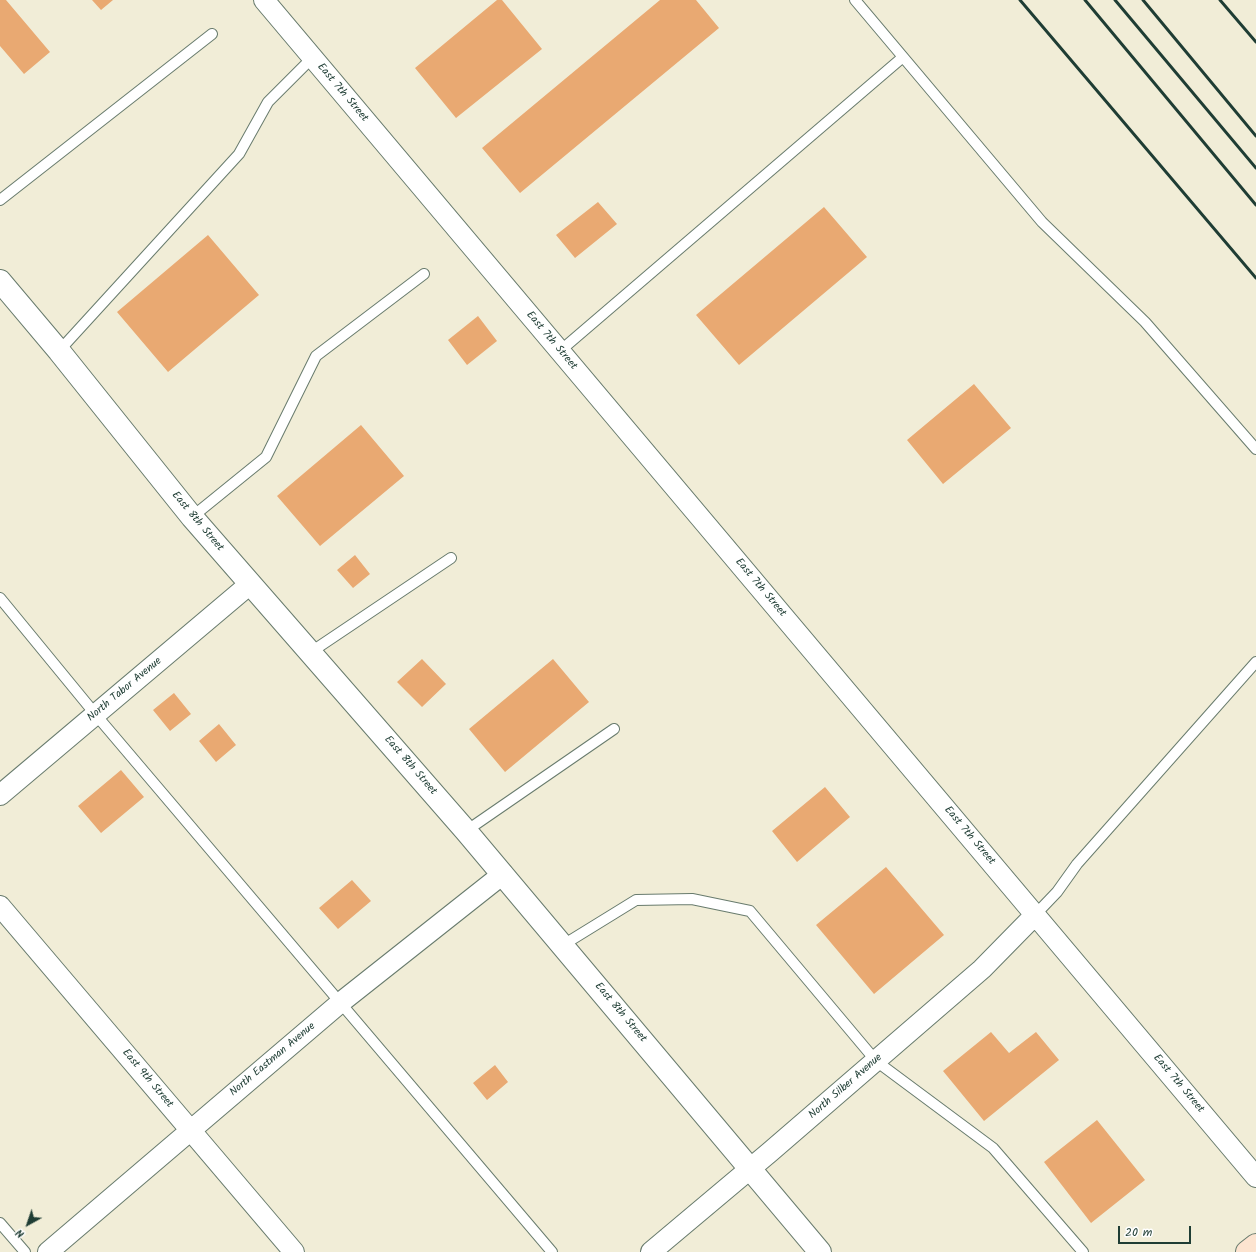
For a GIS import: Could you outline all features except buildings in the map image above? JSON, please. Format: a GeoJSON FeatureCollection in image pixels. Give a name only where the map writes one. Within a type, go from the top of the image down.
{"type":"FeatureCollection","features":[{"type":"Feature","properties":{"kind":"main road"},"geometry":{"type":"LineString","coordinates":[[1247,1252],[1256,1244]]}},
{"type":"Feature","properties":{"kind":"street","name":"East 7th Street"},"geometry":{"type":"LineString","coordinates":[[264,0],[1256,1177]]}},
{"type":"Feature","properties":{"kind":"street","name":"East 8th Street"},"geometry":{"type":"LineString","coordinates":[[2,287],[58,351],[192,517],[503,874],[820,1252]]}},
{"type":"Feature","properties":{"kind":"street","name":"North Tabor Avenue"},"geometry":{"type":"LineString","coordinates":[[0,795],[250,584]]}},
{"type":"Feature","properties":{"kind":"street","name":"North Eastman Avenue"},"geometry":{"type":"LineString","coordinates":[[48,1252],[340,1003],[503,874]]}},
{"type":"Feature","properties":{"kind":"street","name":"East 9th Street"},"geometry":{"type":"LineString","coordinates":[[0,906],[294,1252]]}},
{"type":"Feature","properties":{"kind":"street","name":"North Silber Avenue"},"geometry":{"type":"LineString","coordinates":[[651,1252],[750,1169],[982,969],[1035,915]]}},
{"type":"Feature","properties":{"kind":"lane"},"geometry":{"type":"LineString","coordinates":[[855,0],[1042,222],[1145,322],[1256,449]]}},
{"type":"Feature","properties":{"kind":"lane"},"geometry":{"type":"LineString","coordinates":[[0,200],[212,34]]}},
{"type":"Feature","properties":{"kind":"lane"},"geometry":{"type":"LineString","coordinates":[[560,351],[903,57]]}},
{"type":"Feature","properties":{"kind":"lane"},"geometry":{"type":"LineString","coordinates":[[58,351],[238,154],[268,102],[312,58]]}},
{"type":"Feature","properties":{"kind":"lane"},"geometry":{"type":"LineString","coordinates":[[192,517],[266,457],[316,356],[424,274]]}},
{"type":"Feature","properties":{"kind":"lane"},"geometry":{"type":"LineString","coordinates":[[310,652],[451,558]]}},
{"type":"Feature","properties":{"kind":"lane"},"geometry":{"type":"LineString","coordinates":[[0,598],[96,715],[552,1252]]}},
{"type":"Feature","properties":{"kind":"lane"},"geometry":{"type":"LineString","coordinates":[[1035,915],[1057,892],[1077,864],[1256,662]]}},
{"type":"Feature","properties":{"kind":"lane"},"geometry":{"type":"LineString","coordinates":[[466,831],[614,729]]}},
{"type":"Feature","properties":{"kind":"lane"},"geometry":{"type":"LineString","coordinates":[[563,945],[636,900],[692,899],[750,911],[876,1061],[993,1148],[1083,1252]]}},
{"type":"Feature","properties":{"kind":"lane"},"geometry":{"type":"LineString","coordinates":[[0,1223],[25,1252]]}},
{"type":"Feature","properties":{"kind":"railway"},"geometry":{"type":"LineString","coordinates":[[1020,0],[1256,278]]}},
{"type":"Feature","properties":{"kind":"railway"},"geometry":{"type":"LineString","coordinates":[[1085,0],[1256,205]]}},
{"type":"Feature","properties":{"kind":"railway"},"geometry":{"type":"LineString","coordinates":[[1115,0],[1256,168]]}},
{"type":"Feature","properties":{"kind":"railway"},"geometry":{"type":"LineString","coordinates":[[1143,0],[1256,136]]}},
{"type":"Feature","properties":{"kind":"railway"},"geometry":{"type":"LineString","coordinates":[[1220,0],[1256,42]]}}]}
